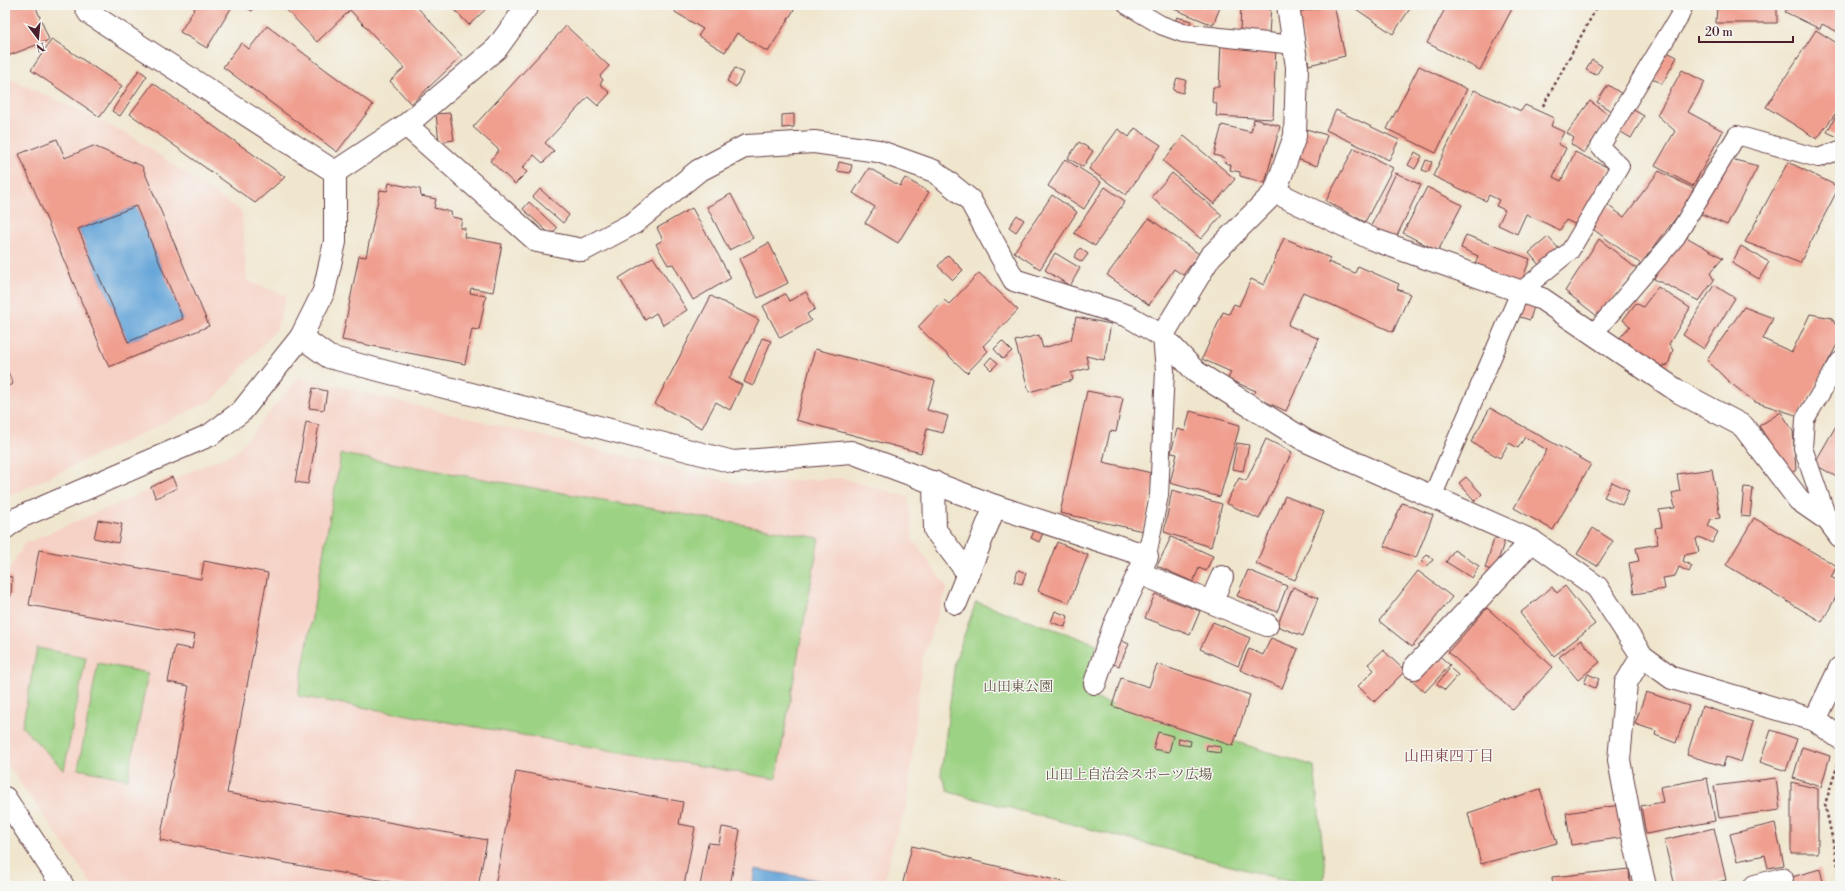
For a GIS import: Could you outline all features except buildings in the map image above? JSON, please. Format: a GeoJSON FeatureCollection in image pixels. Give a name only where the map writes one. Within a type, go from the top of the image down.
{"type":"FeatureCollection","features":[{"type":"Feature","properties":{"kind":"street"},"geometry":{"type":"LineString","coordinates":[[85,5],[89,13],[336,172]]}},
{"type":"Feature","properties":{"kind":"street"},"geometry":{"type":"LineString","coordinates":[[336,172],[406,125],[497,48],[528,5]]}},
{"type":"Feature","properties":{"kind":"street"},"geometry":{"type":"LineString","coordinates":[[1162,336],[1210,257],[1275,192],[1295,136],[1297,67],[1288,5]]}},
{"type":"Feature","properties":{"kind":"street"},"geometry":{"type":"LineString","coordinates":[[406,125],[537,241],[583,250],[634,223],[698,171],[746,146],[814,142],[878,151],[934,171],[970,200],[1014,280],[1128,316],[1162,336],[1196,372],[1306,441],[1532,541],[1597,587],[1642,656],[1672,678],[1815,720],[1840,738]]}},
{"type":"Feature","properties":{"kind":"street"},"geometry":{"type":"LineString","coordinates":[[5,528],[18,518],[210,435],[242,411],[301,337],[324,291],[335,242],[336,172]]}},
{"type":"Feature","properties":{"kind":"street"},"geometry":{"type":"LineString","coordinates":[[1275,192],[1372,239],[1542,299],[1679,392],[1742,426],[1799,500],[1834,528]]}},
{"type":"Feature","properties":{"kind":"street"},"geometry":{"type":"LineString","coordinates":[[301,337],[329,357],[733,462],[851,452],[934,482],[1143,564],[1211,602],[1267,625]]}},
{"type":"Feature","properties":{"kind":"street"},"geometry":{"type":"LineString","coordinates":[[934,482],[935,530],[967,572]]}},
{"type":"Feature","properties":{"kind":"street"},"geometry":{"type":"LineString","coordinates":[[956,603],[967,572],[995,506]]}},
{"type":"Feature","properties":{"kind":"street"},"geometry":{"type":"LineString","coordinates":[[1414,668],[1532,541]]}},
{"type":"Feature","properties":{"kind":"street"},"geometry":{"type":"LineString","coordinates":[[1095,683],[1114,626],[1143,564]]}},
{"type":"Feature","properties":{"kind":"street"},"geometry":{"type":"LineString","coordinates":[[1211,602],[1222,577]]}},
{"type":"Feature","properties":{"kind":"street"},"geometry":{"type":"LineString","coordinates":[[1642,656],[1626,683],[1619,760],[1633,836],[1645,886]]}},
{"type":"Feature","properties":{"kind":"street"},"geometry":{"type":"LineString","coordinates":[[1815,720],[1840,668]]}},
{"type":"Feature","properties":{"kind":"street"},"geometry":{"type":"LineString","coordinates":[[5,798],[63,886]]}},
{"type":"Feature","properties":{"kind":"street"},"geometry":{"type":"LineString","coordinates":[[1755,886],[1782,879]]}},
{"type":"Feature","properties":{"kind":"lane"},"geometry":{"type":"LineString","coordinates":[[1128,5],[1161,26],[1183,33],[1294,45]]}},
{"type":"Feature","properties":{"kind":"lane"},"geometry":{"type":"LineString","coordinates":[[1432,497],[1520,292],[1570,251],[1620,166],[1600,147],[1680,15],[1684,5]]}},
{"type":"Feature","properties":{"kind":"lane"},"geometry":{"type":"LineString","coordinates":[[1594,333],[1676,237],[1737,134],[1818,158],[1840,150]]}},
{"type":"Feature","properties":{"kind":"lane"},"geometry":{"type":"LineString","coordinates":[[1143,564],[1159,495],[1165,371],[1162,336]]}},
{"type":"Feature","properties":{"kind":"lane"},"geometry":{"type":"LineString","coordinates":[[1834,528],[1803,448],[1805,419],[1840,361]]}},
{"type":"Feature","properties":{"kind":"path"},"geometry":{"type":"LineString","coordinates":[[1543,106],[1598,5]]}},
{"type":"Feature","properties":{"kind":"path"},"geometry":{"type":"LineString","coordinates":[[1840,760],[1825,804],[1840,875]]}},
{"type":"Feature","properties":{"kind":"shaded area"},"geometry":{"type":"Polygon","coordinates":[[[5,76],[130,135],[242,212],[247,281],[287,296],[276,330],[213,400],[5,498],[5,76]]]}},
{"type":"Feature","properties":{"kind":"shaded area"},"geometry":{"type":"Polygon","coordinates":[[[299,377],[739,484],[841,478],[908,497],[913,540],[947,588],[922,660],[907,805],[894,840],[883,886],[93,886],[5,761],[5,578],[24,544],[236,452],[299,377]]]}},
{"type":"Feature","properties":{"kind":"green space"},"geometry":{"type":"Polygon","coordinates":[[[341,454],[819,538],[776,779],[298,696],[341,454]]]}},
{"type":"Feature","properties":{"kind":"green space"},"geometry":{"type":"Polygon","coordinates":[[[976,602],[1097,644],[1083,695],[1314,766],[1325,870],[1322,886],[1307,886],[949,792],[941,775],[955,661],[976,602]]]}},
{"type":"Feature","properties":{"kind":"green space"},"geometry":{"type":"Polygon","coordinates":[[[37,648],[86,657],[64,770],[22,727],[37,648]]]}},
{"type":"Feature","properties":{"kind":"green space"},"geometry":{"type":"Polygon","coordinates":[[[98,663],[148,673],[128,779],[78,769],[98,663]]]}},
{"type":"Feature","properties":{"kind":"water"},"geometry":{"type":"Polygon","coordinates":[[[136,206],[183,319],[128,342],[78,229],[136,206]]]}},
{"type":"Feature","properties":{"kind":"water"},"geometry":{"type":"Polygon","coordinates":[[[755,869],[824,881],[823,886],[752,886],[755,869]]]}},
{"type":"Feature","properties":{"kind":"district","name":"山田東四丁目"},"geometry":{"type":"Point","coordinates":[1449,756]}},
{"type":"Feature","properties":{"kind":"park label","name":"山田東公園"},"geometry":{"type":"Point","coordinates":[1018,686]}},
{"type":"Feature","properties":{"kind":"park label","name":"山田上自治会スポーツ広場"},"geometry":{"type":"Point","coordinates":[1129,774]}}]}
